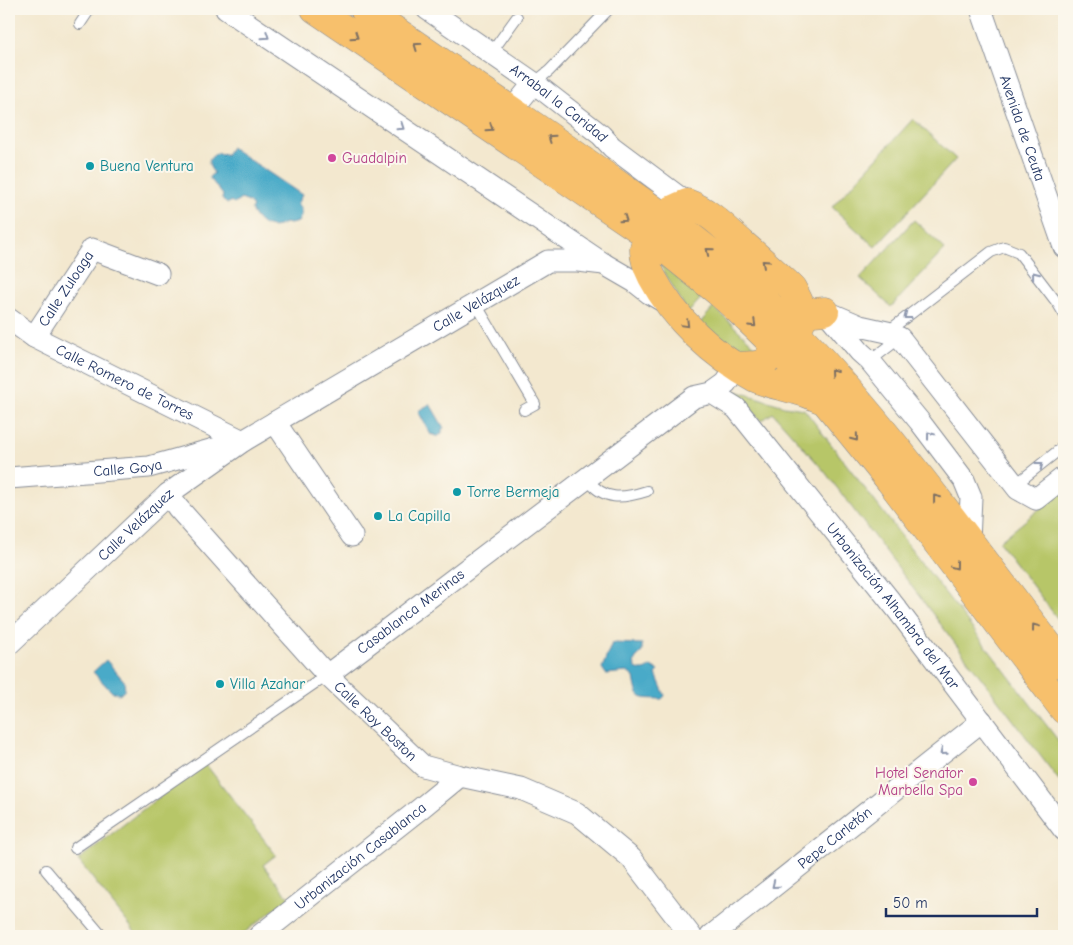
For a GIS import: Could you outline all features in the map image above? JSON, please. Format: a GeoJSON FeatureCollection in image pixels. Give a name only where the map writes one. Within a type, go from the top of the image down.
{"type":"FeatureCollection","features":[{"type":"Feature","properties":{"kind":"main road"},"geometry":{"type":"LineString","coordinates":[[315,9],[656,226],[735,273],[800,327],[858,402],[907,460],[1064,665]]}},
{"type":"Feature","properties":{"kind":"main road"},"geometry":{"type":"LineString","coordinates":[[364,9],[584,161],[656,226]]}},
{"type":"Feature","properties":{"kind":"main road"},"geometry":{"type":"LineString","coordinates":[[824,400],[796,390],[766,383],[748,374],[702,340],[668,304],[650,272],[644,247],[656,226],[676,208],[687,203],[710,215],[792,288],[798,300],[800,327],[824,400],[890,481],[1064,710]]}},
{"type":"Feature","properties":{"kind":"main road"},"geometry":{"type":"LineString","coordinates":[[736,366],[763,363],[800,327]]}},
{"type":"Feature","properties":{"kind":"street"},"geometry":{"type":"LineString","coordinates":[[226,9],[538,220],[668,304]]}},
{"type":"Feature","properties":{"kind":"street","name":"Arrabal la Caridad"},"geometry":{"type":"LineString","coordinates":[[427,9],[534,83],[601,135],[612,148],[687,203]]}},
{"type":"Feature","properties":{"kind":"street","name":"Avenida de Ceuta"},"geometry":{"type":"LineString","coordinates":[[980,9],[1064,247]]}},
{"type":"Feature","properties":{"kind":"street"},"geometry":{"type":"LineString","coordinates":[[511,111],[534,83]]}},
{"type":"Feature","properties":{"kind":"street"},"geometry":{"type":"LineString","coordinates":[[584,161],[612,148]]}},
{"type":"Feature","properties":{"kind":"street"},"geometry":{"type":"LineString","coordinates":[[538,220],[549,242],[550,252],[548,261],[578,261],[604,264]]}},
{"type":"Feature","properties":{"kind":"street","name":"Calle Zuloaga"},"geometry":{"type":"LineString","coordinates":[[34,337],[92,249],[158,274]]}},
{"type":"Feature","properties":{"kind":"street","name":"Calle Velázquez"},"geometry":{"type":"LineString","coordinates":[[9,644],[168,494],[243,441],[548,261]]}},
{"type":"Feature","properties":{"kind":"street","name":"Calle Romero de Torres"},"geometry":{"type":"LineString","coordinates":[[9,319],[34,337],[243,441]]}},
{"type":"Feature","properties":{"kind":"street"},"geometry":{"type":"LineString","coordinates":[[800,327],[860,326],[894,335],[1018,489],[1036,499],[1064,477]]}},
{"type":"Feature","properties":{"kind":"street"},"geometry":{"type":"LineString","coordinates":[[800,327],[860,352],[870,361],[920,422],[964,480],[971,498],[969,541]]}},
{"type":"Feature","properties":{"kind":"street","name":"Casablanca Merinas"},"geometry":{"type":"LineString","coordinates":[[327,676],[694,397],[712,393],[726,382],[736,366]]}},
{"type":"Feature","properties":{"kind":"street","name":"Urbanización Alhambra del Mar"},"geometry":{"type":"LineString","coordinates":[[712,393],[736,408],[896,608],[1064,830]]}},
{"type":"Feature","properties":{"kind":"street"},"geometry":{"type":"LineString","coordinates":[[275,422],[352,536]]}},
{"type":"Feature","properties":{"kind":"street","name":"Calle Goya"},"geometry":{"type":"LineString","coordinates":[[9,478],[149,466],[243,441]]}},
{"type":"Feature","properties":{"kind":"street","name":"Calle Roy Boston"},"geometry":{"type":"LineString","coordinates":[[168,494],[178,508],[327,676],[423,766],[522,789],[577,813],[631,858],[691,936]]}},
{"type":"Feature","properties":{"kind":"street","name":"Pepe Carletón"},"geometry":{"type":"LineString","coordinates":[[711,936],[982,721]]}},
{"type":"Feature","properties":{"kind":"street","name":"Urbanización Casablanca"},"geometry":{"type":"LineString","coordinates":[[260,936],[414,815],[460,776]]}},
{"type":"Feature","properties":{"kind":"lane"},"geometry":{"type":"LineString","coordinates":[[80,24],[90,9]]}},
{"type":"Feature","properties":{"kind":"lane"},"geometry":{"type":"LineString","coordinates":[[534,83],[549,71],[609,9]]}},
{"type":"Feature","properties":{"kind":"lane"},"geometry":{"type":"LineString","coordinates":[[492,53],[517,17]]}},
{"type":"Feature","properties":{"kind":"lane"},"geometry":{"type":"LineString","coordinates":[[870,361],[894,335],[991,252],[1004,247],[1019,253],[1064,314]]}},
{"type":"Feature","properties":{"kind":"lane"},"geometry":{"type":"LineString","coordinates":[[476,304],[535,404],[524,410]]}},
{"type":"Feature","properties":{"kind":"lane"},"geometry":{"type":"LineString","coordinates":[[1015,485],[1064,446]]}},
{"type":"Feature","properties":{"kind":"lane"},"geometry":{"type":"LineString","coordinates":[[587,479],[600,492],[609,496],[633,495],[647,491]]}},
{"type":"Feature","properties":{"kind":"lane","name":"Casablanca Merinas"},"geometry":{"type":"LineString","coordinates":[[74,848],[327,676]]}},
{"type":"Feature","properties":{"kind":"lane"},"geometry":{"type":"LineString","coordinates":[[46,870],[102,936]]}},
{"type":"Feature","properties":{"kind":"green space"},"geometry":{"type":"Polygon","coordinates":[[[913,119],[956,159],[875,247],[832,207],[913,119]]]}},
{"type":"Feature","properties":{"kind":"green space"},"geometry":{"type":"Polygon","coordinates":[[[914,220],[945,249],[891,307],[860,278],[914,220]]]}},
{"type":"Feature","properties":{"kind":"green space"},"geometry":{"type":"Polygon","coordinates":[[[659,263],[702,297],[688,313],[659,263]]]}},
{"type":"Feature","properties":{"kind":"green space"},"geometry":{"type":"Polygon","coordinates":[[[714,307],[763,354],[749,359],[699,324],[714,307]]]}},
{"type":"Feature","properties":{"kind":"green space"},"geometry":{"type":"Polygon","coordinates":[[[736,391],[784,406],[804,409],[1064,748],[1064,787],[825,472],[773,413],[761,421],[744,401],[732,397],[736,391]]]}},
{"type":"Feature","properties":{"kind":"green space"},"geometry":{"type":"Polygon","coordinates":[[[1064,489],[1064,627],[999,542],[1064,489]]]}},
{"type":"Feature","properties":{"kind":"green space"},"geometry":{"type":"Polygon","coordinates":[[[204,762],[276,855],[263,865],[289,898],[240,936],[138,936],[78,860],[204,762]]]}},
{"type":"Feature","properties":{"kind":"water"},"geometry":{"type":"Polygon","coordinates":[[[231,147],[302,195],[297,204],[301,213],[298,222],[285,223],[274,227],[265,225],[257,219],[249,202],[241,199],[234,204],[231,201],[227,204],[222,199],[223,195],[209,177],[214,173],[209,162],[211,157],[217,153],[226,155],[231,147]]]}},
{"type":"Feature","properties":{"kind":"water"},"geometry":{"type":"Polygon","coordinates":[[[430,404],[444,428],[439,436],[431,435],[418,411],[430,404]]]}},
{"type":"Feature","properties":{"kind":"water"},"geometry":{"type":"Polygon","coordinates":[[[612,643],[642,644],[642,652],[634,663],[636,668],[640,670],[645,670],[651,666],[659,671],[656,674],[665,696],[662,699],[640,697],[634,677],[627,672],[606,674],[602,668],[612,643]]]}},
{"type":"Feature","properties":{"kind":"water"},"geometry":{"type":"Polygon","coordinates":[[[106,660],[125,682],[125,688],[122,693],[113,693],[93,672],[106,660]]]}},
{"type":"Feature","properties":{"kind":"place","name":"Guadalpin"},"geometry":{"type":"Point","coordinates":[332,158]}},
{"type":"Feature","properties":{"kind":"place","name":"Buena Ventura"},"geometry":{"type":"Point","coordinates":[90,166]}},
{"type":"Feature","properties":{"kind":"place","name":"Torre Bermeja"},"geometry":{"type":"Point","coordinates":[457,492]}},
{"type":"Feature","properties":{"kind":"place","name":"La Capilla"},"geometry":{"type":"Point","coordinates":[378,516]}},
{"type":"Feature","properties":{"kind":"place","name":"Villa Azahar"},"geometry":{"type":"Point","coordinates":[220,684]}},
{"type":"Feature","properties":{"kind":"place","name":"Hotel Senator Marbella Spa"},"geometry":{"type":"Point","coordinates":[973,782]}}]}
